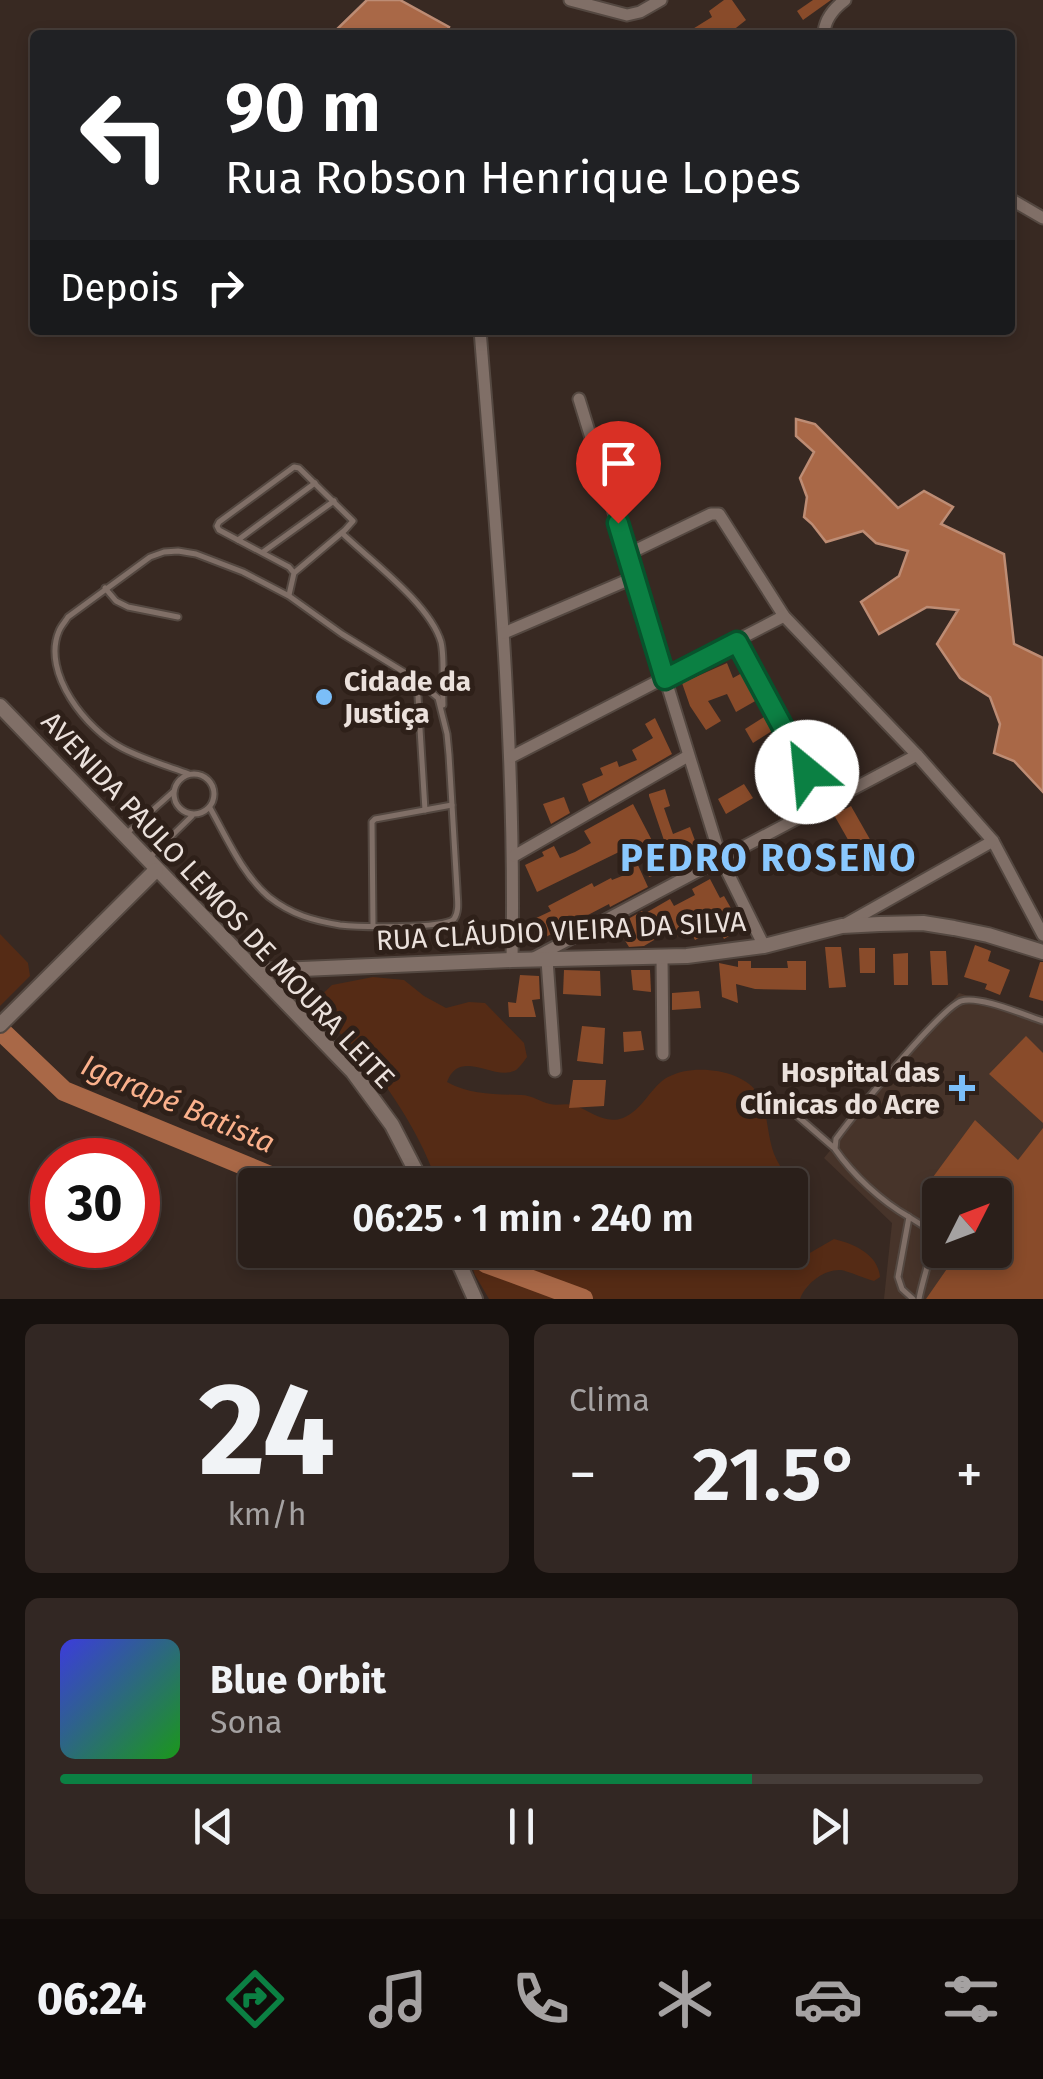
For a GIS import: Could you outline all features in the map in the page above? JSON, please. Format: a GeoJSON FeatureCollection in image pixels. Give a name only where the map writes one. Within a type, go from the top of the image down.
{"type":"FeatureCollection","features":[{"type":"Feature","properties":{"kind":"street"},"geometry":{"type":"LineString","coordinates":[[570,0],[627,15],[660,0]]}},
{"type":"Feature","properties":{"kind":"street"},"geometry":{"type":"LineString","coordinates":[[825,30],[829,15],[845,0]]}},
{"type":"Feature","properties":{"kind":"street"},"geometry":{"type":"LineString","coordinates":[[1015,202],[1043,218]]}},
{"type":"Feature","properties":{"kind":"street"},"geometry":{"type":"LineString","coordinates":[[480,335],[511,756],[512,960]]}},
{"type":"Feature","properties":{"kind":"street"},"geometry":{"type":"LineString","coordinates":[[579,399],[721,859],[764,946]]}},
{"type":"Feature","properties":{"kind":"street"},"geometry":{"type":"LineString","coordinates":[[628,554],[711,514],[720,514],[784,616],[993,841],[1043,935]]}},
{"type":"Feature","properties":{"kind":"street"},"geometry":{"type":"LineString","coordinates":[[504,633],[635,577]]}},
{"type":"Feature","properties":{"kind":"street"},"geometry":{"type":"LineString","coordinates":[[511,756],[784,616]]}},
{"type":"Feature","properties":{"kind":"street"},"geometry":{"type":"LineString","coordinates":[[737,642],[824,804]]}},
{"type":"Feature","properties":{"kind":"street","name":"AVENIDA PAULO LEMOS DE MOURA LEITE"},"geometry":{"type":"LineString","coordinates":[[0,706],[371,1094],[414,1168]]}},
{"type":"Feature","properties":{"kind":"street"},"geometry":{"type":"LineString","coordinates":[[555,1071],[540,960],[917,755]]}},
{"type":"Feature","properties":{"kind":"street"},"geometry":{"type":"LineString","coordinates":[[514,856],[688,756]]}},
{"type":"Feature","properties":{"kind":"street"},"geometry":{"type":"LineString","coordinates":[[842,926],[993,841]]}},
{"type":"Feature","properties":{"kind":"street"},"geometry":{"type":"LineString","coordinates":[[0,1025],[152,864]]}},
{"type":"Feature","properties":{"kind":"street","name":"RUA CLÁUDIO VIEIRA DA SILVA"},"geometry":{"type":"LineString","coordinates":[[256,971],[718,954],[842,926],[924,923],[988,935],[1043,952]]}},
{"type":"Feature","properties":{"kind":"street"},"geometry":{"type":"LineString","coordinates":[[662,957],[663,1054]]}},
{"type":"Feature","properties":{"kind":"street"},"geometry":{"type":"LineString","coordinates":[[461,1268],[476,1299]]}},
{"type":"Feature","properties":{"kind":"lane"},"geometry":{"type":"LineString","coordinates":[[289,596],[294,572],[353,521],[294,467],[217,526],[294,572]]}},
{"type":"Feature","properties":{"kind":"lane"},"geometry":{"type":"LineString","coordinates":[[238,540],[315,483]]}},
{"type":"Feature","properties":{"kind":"lane"},"geometry":{"type":"LineString","coordinates":[[262,552],[334,501]]}},
{"type":"Feature","properties":{"kind":"lane"},"geometry":{"type":"LineString","coordinates":[[342,533],[416,600],[430,618],[442,644],[443,715]]}},
{"type":"Feature","properties":{"kind":"lane"},"geometry":{"type":"LineString","coordinates":[[152,864],[194,815],[210,808],[213,786],[206,777],[122,748],[102,735],[73,704],[63,684],[56,646],[59,631],[68,618],[105,588],[150,557],[178,551],[243,572],[289,596],[438,698],[447,734],[458,910],[454,919],[429,925],[338,925],[302,916],[270,898],[249,875],[210,808]]}},
{"type":"Feature","properties":{"kind":"lane"},"geometry":{"type":"LineString","coordinates":[[105,588],[116,602],[128,607],[178,617]]}},
{"type":"Feature","properties":{"kind":"lane"},"geometry":{"type":"LineString","coordinates":[[417,680],[425,810]]}},
{"type":"Feature","properties":{"kind":"lane"},"geometry":{"type":"LineString","coordinates":[[124,835],[189,774]]}},
{"type":"Feature","properties":{"kind":"lane"},"geometry":{"type":"LineString","coordinates":[[174,791],[178,807],[194,815]]}},
{"type":"Feature","properties":{"kind":"lane"},"geometry":{"type":"LineString","coordinates":[[373,926],[370,825],[374,819],[452,805]]}},
{"type":"Feature","properties":{"kind":"lane"},"geometry":{"type":"LineString","coordinates":[[835,1149],[846,1126],[930,1028],[959,1002],[975,1000],[1043,1021]]}},
{"type":"Feature","properties":{"kind":"lane"},"geometry":{"type":"LineString","coordinates":[[780,1100],[890,1206],[908,1216],[933,1232],[922,1278],[911,1298],[898,1277],[908,1216]]}},
{"type":"Feature","properties":{"kind":"shaded area"},"geometry":{"type":"Polygon","coordinates":[[[367,0],[400,0],[449,27],[448,30],[336,30],[367,0]]]}},
{"type":"Feature","properties":{"kind":"shaded area"},"geometry":{"type":"Polygon","coordinates":[[[796,419],[815,424],[898,508],[924,491],[953,507],[941,524],[1004,554],[1014,644],[1043,658],[1043,792],[1014,761],[994,753],[1000,724],[990,697],[960,678],[937,644],[958,610],[927,607],[879,634],[861,602],[899,576],[908,551],[876,543],[863,531],[826,542],[804,517],[807,497],[800,478],[814,452],[796,436],[796,419]]]}},
{"type":"Feature","properties":{"kind":"shaded area"},"geometry":{"type":"Polygon","coordinates":[[[0,934],[28,963],[30,976],[0,1006],[0,934]]]}},
{"type":"Feature","properties":{"kind":"shaded area"},"geometry":{"type":"Polygon","coordinates":[[[373,977],[404,980],[446,1008],[469,1002],[485,1003],[524,1043],[527,1057],[516,1070],[507,1073],[460,1067],[447,1082],[465,1089],[525,1095],[550,1104],[573,1105],[616,1120],[630,1114],[668,1077],[691,1070],[730,1074],[752,1086],[759,1095],[774,1154],[782,1168],[431,1168],[385,1085],[312,1004],[332,985],[373,977]]]}},
{"type":"Feature","properties":{"kind":"shaded area","name":"Hospital das Clínicas do Acre"},"geometry":{"type":"Polygon","coordinates":[[[959,993],[1043,1019],[1043,1299],[884,1299],[892,1223],[824,1158],[959,993]]]}},
{"type":"Feature","properties":{"kind":"shaded area"},"geometry":{"type":"Polygon","coordinates":[[[834,1239],[864,1251],[875,1262],[880,1277],[874,1281],[841,1270],[828,1272],[810,1283],[800,1299],[489,1299],[473,1268],[808,1268],[808,1254],[834,1239]]]}},
{"type":"Feature","properties":{"kind":"building"},"geometry":{"type":"Polygon","coordinates":[[[724,0],[732,0],[746,20],[733,30],[691,30],[712,17],[709,11],[724,0]]]}},
{"type":"Feature","properties":{"kind":"building"},"geometry":{"type":"Polygon","coordinates":[[[813,0],[831,0],[803,20],[797,11],[813,0]]]}},
{"type":"Feature","properties":{"kind":"building"},"geometry":{"type":"Polygon","coordinates":[[[727,663],[733,678],[742,673],[757,700],[736,712],[727,694],[708,701],[721,721],[706,730],[690,706],[682,683],[727,663]]]}},
{"type":"Feature","properties":{"kind":"building"},"geometry":{"type":"Polygon","coordinates":[[[764,717],[772,731],[753,743],[745,729],[764,717]]]}},
{"type":"Feature","properties":{"kind":"building"},"geometry":{"type":"Polygon","coordinates":[[[655,718],[672,754],[589,802],[582,784],[603,775],[600,768],[617,761],[619,767],[637,760],[632,750],[653,738],[645,724],[655,718]]]}},
{"type":"Feature","properties":{"kind":"building"},"geometry":{"type":"Polygon","coordinates":[[[789,765],[796,777],[777,788],[770,775],[789,765]]]}},
{"type":"Feature","properties":{"kind":"building"},"geometry":{"type":"Polygon","coordinates":[[[744,784],[753,798],[726,814],[718,799],[744,784]]]}},
{"type":"Feature","properties":{"kind":"building"},"geometry":{"type":"Polygon","coordinates":[[[665,789],[670,806],[664,808],[673,834],[690,827],[705,857],[682,869],[649,877],[647,871],[671,861],[649,796],[665,789]]]}},
{"type":"Feature","properties":{"kind":"building"},"geometry":{"type":"Polygon","coordinates":[[[564,797],[570,813],[551,824],[543,804],[564,797]]]}},
{"type":"Feature","properties":{"kind":"building"},"geometry":{"type":"Polygon","coordinates":[[[633,804],[659,854],[637,863],[648,887],[540,940],[532,920],[551,911],[548,906],[592,883],[594,887],[627,874],[619,852],[537,892],[525,865],[554,846],[560,858],[591,843],[584,831],[633,804]]]}},
{"type":"Feature","properties":{"kind":"building"},"geometry":{"type":"Polygon","coordinates":[[[851,806],[876,850],[859,859],[834,815],[851,806]]]}},
{"type":"Feature","properties":{"kind":"building"},"geometry":{"type":"Polygon","coordinates":[[[710,879],[720,898],[724,896],[732,910],[735,908],[744,927],[724,939],[718,928],[695,940],[689,929],[673,939],[669,931],[644,946],[629,947],[616,926],[670,899],[674,906],[695,895],[692,889],[710,879]]]}},
{"type":"Feature","properties":{"kind":"building"},"geometry":{"type":"Polygon","coordinates":[[[975,945],[991,951],[988,961],[1010,970],[1000,995],[985,989],[987,984],[964,977],[975,945]]]}},
{"type":"Feature","properties":{"kind":"building"},"geometry":{"type":"Polygon","coordinates":[[[825,947],[841,947],[846,987],[829,988],[825,947]]]}},
{"type":"Feature","properties":{"kind":"building"},"geometry":{"type":"Polygon","coordinates":[[[859,948],[875,948],[875,973],[860,973],[859,948]]]}},
{"type":"Feature","properties":{"kind":"building"},"geometry":{"type":"Polygon","coordinates":[[[930,951],[946,951],[948,985],[932,985],[930,951]]]}},
{"type":"Feature","properties":{"kind":"building"},"geometry":{"type":"Polygon","coordinates":[[[908,953],[908,985],[894,985],[893,954],[908,953]]]}},
{"type":"Feature","properties":{"kind":"building"},"geometry":{"type":"Polygon","coordinates":[[[738,961],[751,961],[751,968],[788,968],[787,961],[806,961],[806,990],[755,989],[736,984],[738,1003],[722,997],[719,963],[738,967],[738,961]]]}},
{"type":"Feature","properties":{"kind":"building"},"geometry":{"type":"Polygon","coordinates":[[[1043,962],[1043,1001],[1029,997],[1043,962]]]}},
{"type":"Feature","properties":{"kind":"building"},"geometry":{"type":"Polygon","coordinates":[[[564,970],[600,971],[601,996],[563,994],[564,970]]]}},
{"type":"Feature","properties":{"kind":"building"},"geometry":{"type":"Polygon","coordinates":[[[631,970],[650,970],[651,992],[633,990],[631,970]]]}},
{"type":"Feature","properties":{"kind":"building"},"geometry":{"type":"Polygon","coordinates":[[[520,975],[539,976],[540,999],[532,1000],[536,1017],[509,1017],[508,1002],[516,1003],[520,975]]]}},
{"type":"Feature","properties":{"kind":"building"},"geometry":{"type":"Polygon","coordinates":[[[699,991],[701,1008],[672,1010],[672,993],[699,991]]]}},
{"type":"Feature","properties":{"kind":"building"},"geometry":{"type":"Polygon","coordinates":[[[582,1026],[605,1028],[603,1064],[577,1061],[582,1026]]]}},
{"type":"Feature","properties":{"kind":"building"},"geometry":{"type":"Polygon","coordinates":[[[641,1031],[644,1050],[624,1052],[623,1032],[641,1031]]]}},
{"type":"Feature","properties":{"kind":"building"},"geometry":{"type":"Polygon","coordinates":[[[1026,1036],[1043,1053],[1043,1123],[989,1074],[1026,1036]]]}},
{"type":"Feature","properties":{"kind":"building"},"geometry":{"type":"Polygon","coordinates":[[[573,1080],[606,1080],[604,1106],[569,1108],[573,1080]]]}},
{"type":"Feature","properties":{"kind":"building"},"geometry":{"type":"Polygon","coordinates":[[[975,1120],[1018,1160],[1043,1128],[1043,1299],[926,1299],[948,1268],[1012,1268],[1012,1178],[932,1178],[975,1120]]]}},
{"type":"Feature","properties":{"kind":"waterway","name":"Igarapé Batista"},"geometry":{"type":"LineString","coordinates":[[0,1030],[64,1091],[251,1168]]}},
{"type":"Feature","properties":{"kind":"waterway","name":"Igarapé Batista"},"geometry":{"type":"LineString","coordinates":[[499,1268],[583,1299]]}},
{"type":"Feature","properties":{"kind":"place","name":"Cidade da Justiça"},"geometry":{"type":"Point","coordinates":[324,697]}},
{"type":"Feature","properties":{"kind":"place","name":"Hospital das Clínicas do Acre"},"geometry":{"type":"Point","coordinates":[962,1088]}},
{"type":"Feature","properties":{"kind":"district","name":"PEDRO ROSENO"},"geometry":{"type":"Point","coordinates":[769,858]}},
{"type":"Feature","properties":{"kind":"route"},"geometry":{"type":"LineString","coordinates":[[618,523],[665,679],[737,642],[807,772]]}}]}
